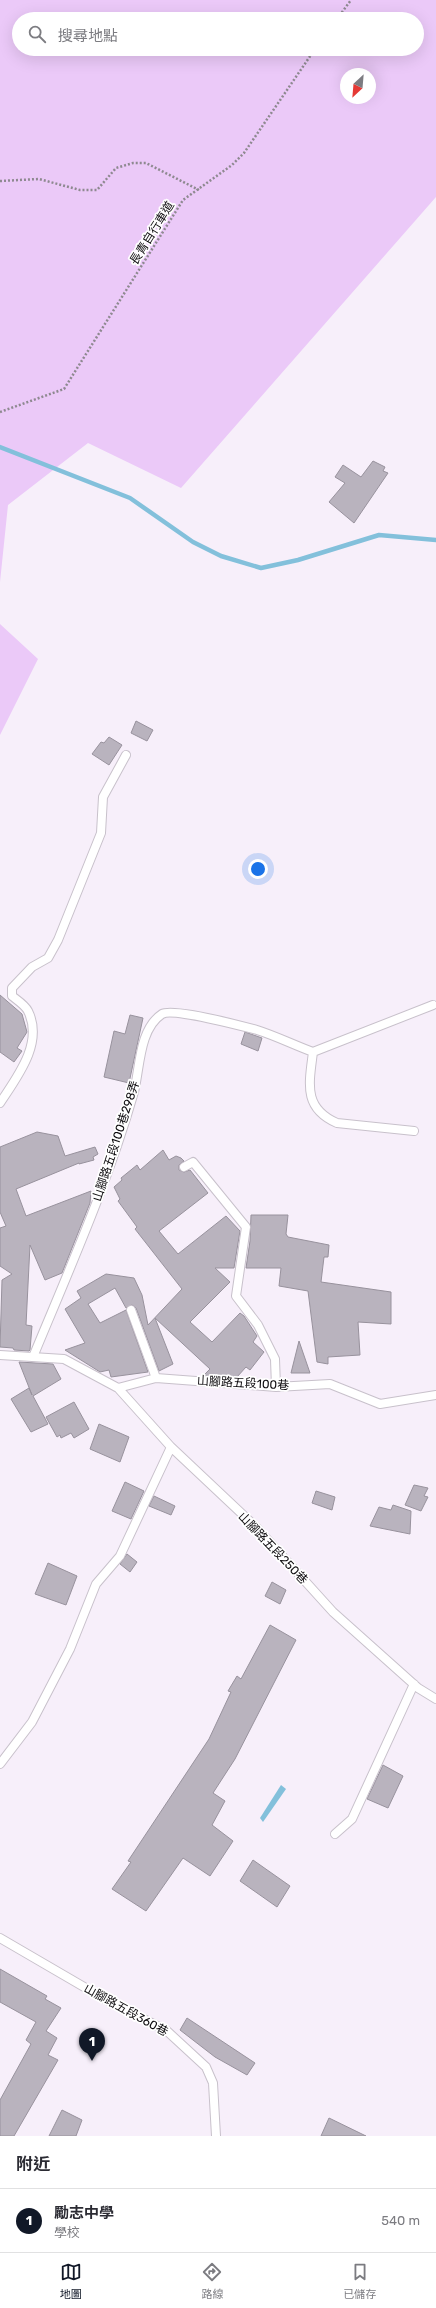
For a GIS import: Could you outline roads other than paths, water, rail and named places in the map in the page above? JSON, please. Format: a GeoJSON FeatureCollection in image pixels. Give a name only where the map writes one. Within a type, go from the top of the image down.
{"type":"FeatureCollection","features":[{"type":"Feature","properties":{"kind":"lane"},"geometry":{"type":"LineString","coordinates":[[0,1103],[21,1071],[33,1042],[32,1024],[28,1009],[12,996],[12,988],[32,967],[48,958],[58,940],[101,833],[103,797],[126,755]]}},
{"type":"Feature","properties":{"kind":"lane"},"geometry":{"type":"LineString","coordinates":[[414,1131],[338,1123],[326,1118],[318,1111],[308,1085],[313,1052],[433,1005]]}},
{"type":"Feature","properties":{"kind":"lane","name":"山腳路五段100巷298弄"},"geometry":{"type":"LineString","coordinates":[[32,1357],[95,1205],[131,1104],[144,1044],[154,1021],[163,1013],[177,1012],[257,1030],[313,1052]]}},
{"type":"Feature","properties":{"kind":"lane"},"geometry":{"type":"LineString","coordinates":[[184,1167],[193,1162],[246,1227],[236,1296],[258,1325],[275,1359],[276,1387]]}},
{"type":"Feature","properties":{"kind":"lane"},"geometry":{"type":"LineString","coordinates":[[131,1310],[156,1378]]}},
{"type":"Feature","properties":{"kind":"lane","name":"山腳路五段250巷"},"geometry":{"type":"LineString","coordinates":[[0,1356],[64,1359],[118,1388],[171,1447],[257,1528],[333,1612],[414,1684],[436,1699]]}},
{"type":"Feature","properties":{"kind":"lane","name":"山腳路五段100巷"},"geometry":{"type":"LineString","coordinates":[[118,1388],[156,1378],[276,1387],[330,1384],[380,1404],[436,1395]]}},
{"type":"Feature","properties":{"kind":"lane"},"geometry":{"type":"LineString","coordinates":[[0,1764],[32,1722],[70,1649],[96,1584],[120,1556],[171,1447]]}},
{"type":"Feature","properties":{"kind":"lane"},"geometry":{"type":"LineString","coordinates":[[335,1834],[352,1819],[414,1684]]}},
{"type":"Feature","properties":{"kind":"lane","name":"山腳路五段360巷"},"geometry":{"type":"LineString","coordinates":[[0,1938],[103,1998],[167,2030],[206,2067],[213,2082],[216,2136]]}},
{"type":"Feature","properties":{"kind":"water"},"geometry":{"type":"Polygon","coordinates":[[[281,1785],[286,1789],[263,1822],[260,1818],[281,1785]]]}},
{"type":"Feature","properties":{"kind":"waterway"},"geometry":{"type":"LineString","coordinates":[[0,447],[130,498],[193,542],[221,556],[261,568],[298,560],[379,535],[436,540]]}},
{"type":"Feature","properties":{"kind":"place","name":"勵志中學"},"geometry":{"type":"Point","coordinates":[92,2061]}}]}
